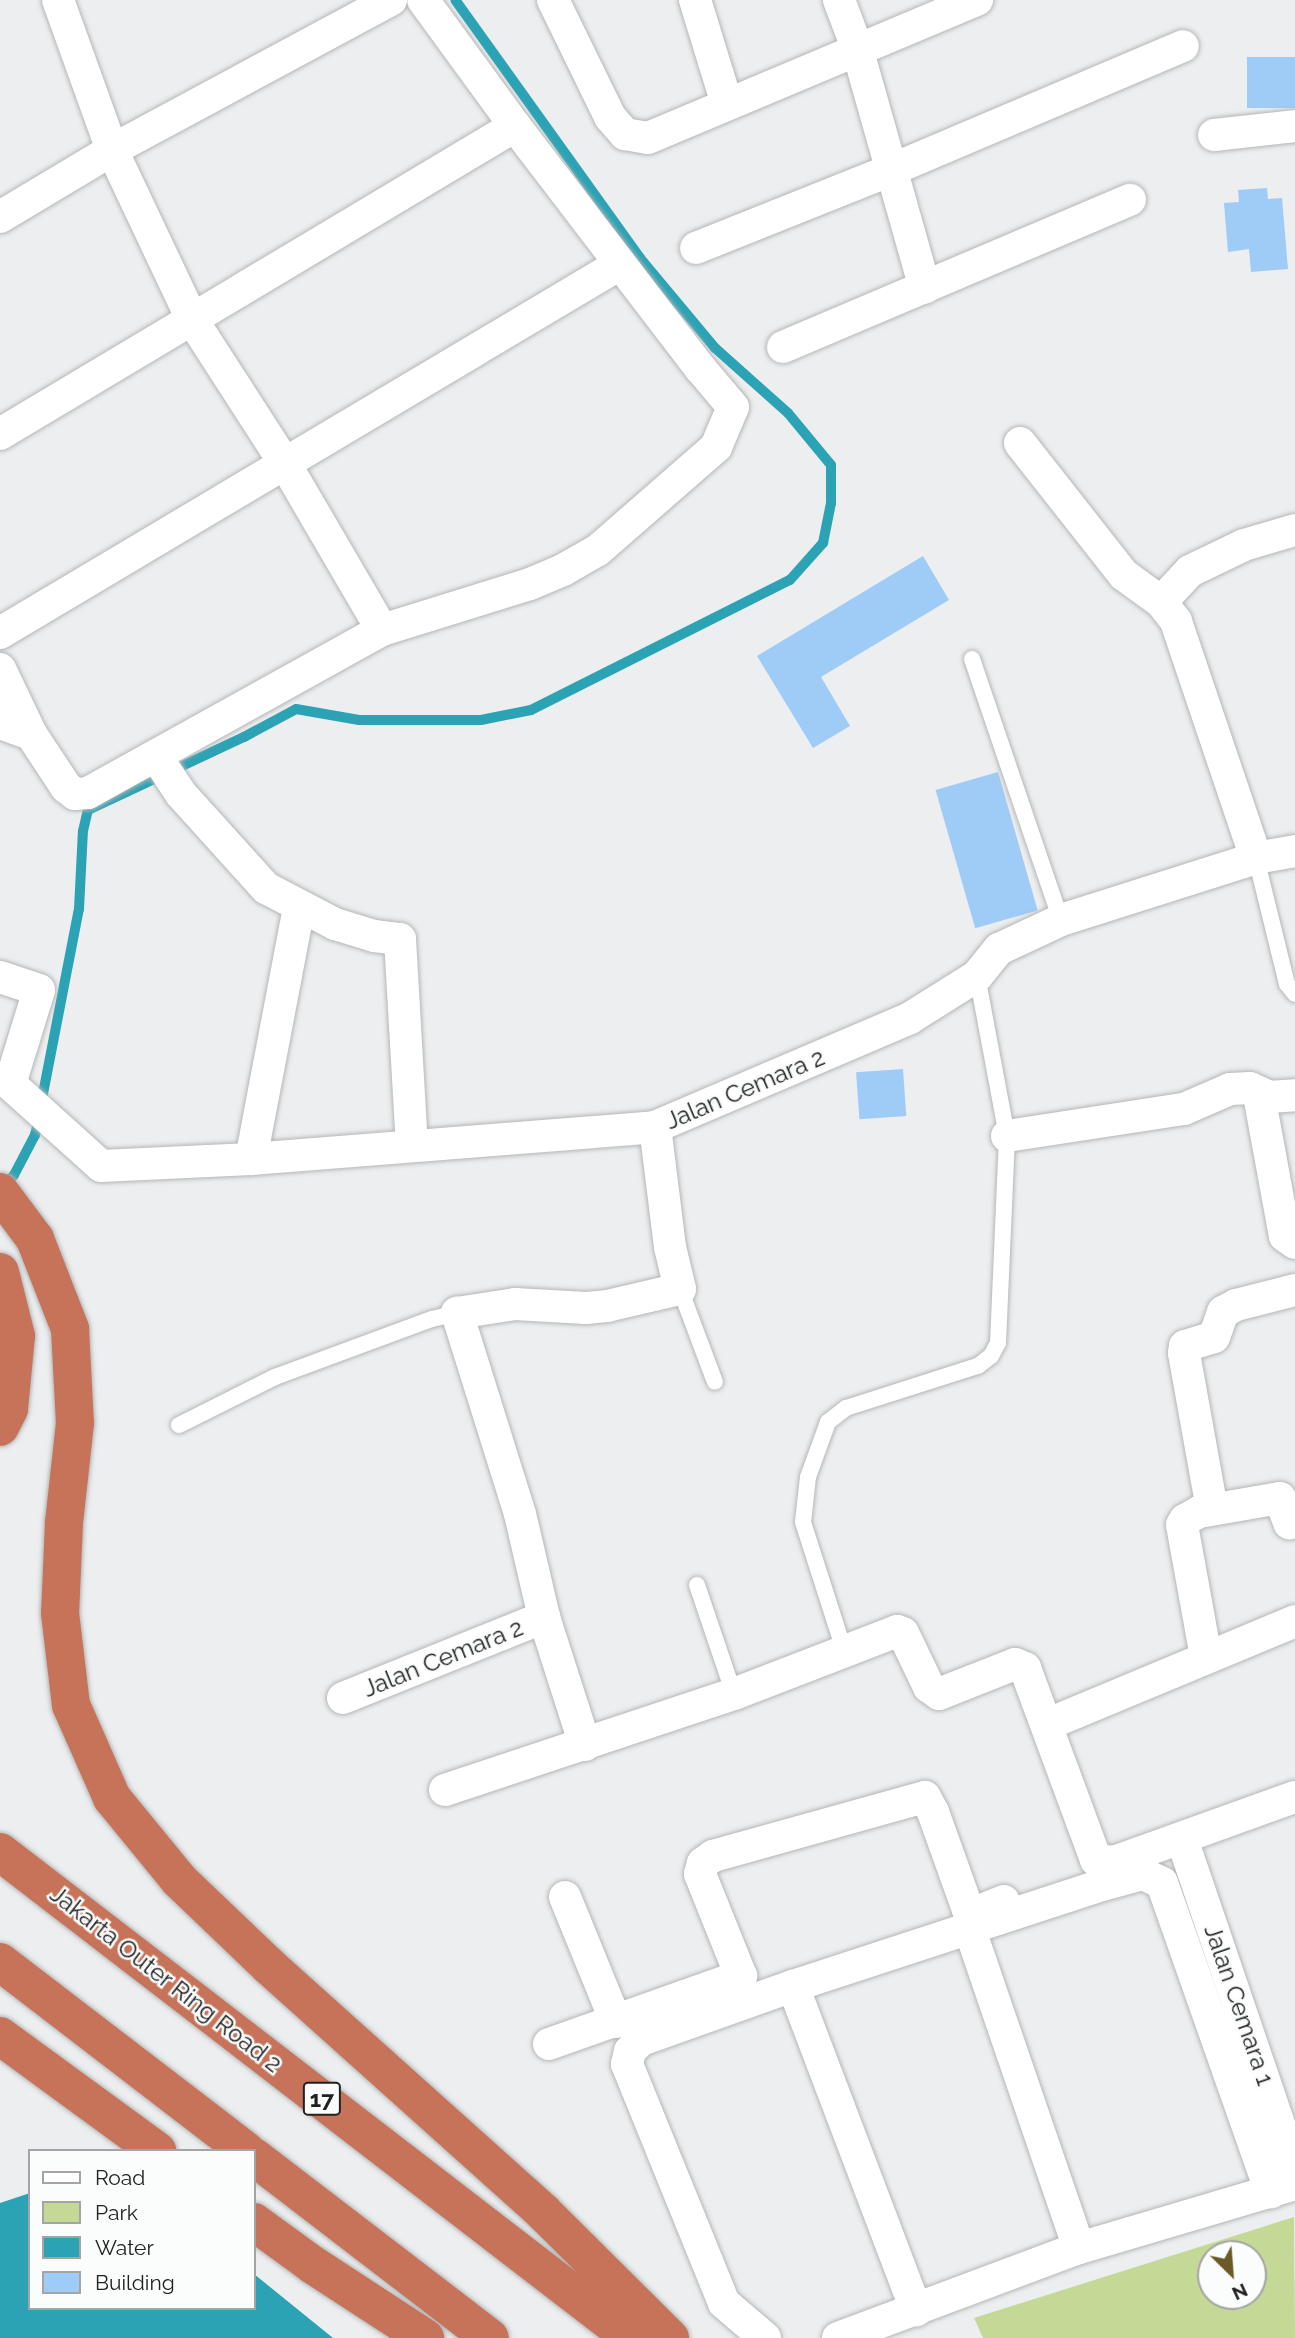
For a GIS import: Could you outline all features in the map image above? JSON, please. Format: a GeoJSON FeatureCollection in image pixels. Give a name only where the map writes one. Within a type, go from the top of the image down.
{"type":"FeatureCollection","features":[{"type":"Feature","properties":{"kind":"highway"},"geometry":{"type":"LineString","coordinates":[[0,1192],[35,1239],[70,1329],[75,1423],[64,1523],[60,1613],[71,1705],[112,1798],[179,1880],[269,1966],[543,2212],[670,2338]]}},
{"type":"Feature","properties":{"kind":"highway"},"geometry":{"type":"LineString","coordinates":[[0,1272],[16,1336],[9,1409],[0,1427]]}},
{"type":"Feature","properties":{"kind":"highway","name":"Jakarta Outer Ring Road 2"},"geometry":{"type":"LineString","coordinates":[[6,1856],[631,2338]]}},
{"type":"Feature","properties":{"kind":"highway"},"geometry":{"type":"LineString","coordinates":[[0,1962],[243,2149]]}},
{"type":"Feature","properties":{"kind":"highway"},"geometry":{"type":"LineString","coordinates":[[0,2036],[154,2149]]}},
{"type":"Feature","properties":{"kind":"highway"},"geometry":{"type":"LineString","coordinates":[[256,2159],[490,2338]]}},
{"type":"Feature","properties":{"kind":"highway"},"geometry":{"type":"LineString","coordinates":[[256,2223],[313,2265],[425,2338]]}},
{"type":"Feature","properties":{"kind":"street"},"geometry":{"type":"LineString","coordinates":[[58,0],[112,150],[193,321],[284,462],[383,630]]}},
{"type":"Feature","properties":{"kind":"street"},"geometry":{"type":"LineString","coordinates":[[0,217],[112,150],[391,0]]}},
{"type":"Feature","properties":{"kind":"street"},"geometry":{"type":"LineString","coordinates":[[0,669],[31,734],[66,787],[75,794],[88,793],[383,630],[530,584],[563,570],[598,550],[716,447],[733,407],[515,127],[423,0]]}},
{"type":"Feature","properties":{"kind":"street"},"geometry":{"type":"LineString","coordinates":[[553,0],[610,117],[625,134],[648,138],[971,1]]}},
{"type":"Feature","properties":{"kind":"street"},"geometry":{"type":"LineString","coordinates":[[695,0],[727,104]]}},
{"type":"Feature","properties":{"kind":"street"},"geometry":{"type":"LineString","coordinates":[[839,0],[857,48],[925,288]]}},
{"type":"Feature","properties":{"kind":"street"},"geometry":{"type":"LineString","coordinates":[[696,248],[891,170],[1183,46]]}},
{"type":"Feature","properties":{"kind":"street"},"geometry":{"type":"LineString","coordinates":[[1214,135],[1295,126]]}},
{"type":"Feature","properties":{"kind":"street"},"geometry":{"type":"LineString","coordinates":[[0,434],[515,127]]}},
{"type":"Feature","properties":{"kind":"street"},"geometry":{"type":"LineString","coordinates":[[783,347],[1130,200]]}},
{"type":"Feature","properties":{"kind":"street"},"geometry":{"type":"LineString","coordinates":[[0,633],[620,264]]}},
{"type":"Feature","properties":{"kind":"street"},"geometry":{"type":"LineString","coordinates":[[1020,443],[1124,575],[1161,601],[1176,621],[1256,858]]}},
{"type":"Feature","properties":{"kind":"street"},"geometry":{"type":"LineString","coordinates":[[1161,601],[1190,571],[1244,545],[1295,530]]}},
{"type":"Feature","properties":{"kind":"street"},"geometry":{"type":"LineString","coordinates":[[0,723],[31,734]]}},
{"type":"Feature","properties":{"kind":"street"},"geometry":{"type":"LineString","coordinates":[[156,756],[181,794],[266,888],[299,907],[374,936],[400,939],[412,1146]]}},
{"type":"Feature","properties":{"kind":"street","name":"Jalan Cemara 2"},"geometry":{"type":"LineString","coordinates":[[0,977],[39,990],[20,1093],[101,1166],[251,1159],[655,1127],[910,1018],[978,976],[999,949],[1061,920],[1256,858],[1295,851]]}},
{"type":"Feature","properties":{"kind":"street"},"geometry":{"type":"LineString","coordinates":[[251,1159],[299,907]]}},
{"type":"Feature","properties":{"kind":"street"},"geometry":{"type":"LineString","coordinates":[[1007,1136],[1184,1109],[1230,1088],[1250,1088],[1259,1095],[1295,1095]]}},
{"type":"Feature","properties":{"kind":"street"},"geometry":{"type":"LineString","coordinates":[[1259,1095],[1285,1236],[1295,1243]]}},
{"type":"Feature","properties":{"kind":"street"},"geometry":{"type":"LineString","coordinates":[[585,1745],[544,1617],[520,1514],[457,1313],[515,1304],[607,1306],[680,1289],[670,1247],[655,1127]]}},
{"type":"Feature","properties":{"kind":"street"},"geometry":{"type":"LineString","coordinates":[[1212,1509],[1184,1353],[1185,1346],[1214,1337],[1223,1312],[1236,1305],[1295,1290]]}},
{"type":"Feature","properties":{"kind":"street"},"geometry":{"type":"LineString","coordinates":[[1206,1657],[1182,1525],[1190,1516],[1212,1509],[1280,1498],[1293,1531]]}},
{"type":"Feature","properties":{"kind":"street","name":"Jalan Cemara 2"},"geometry":{"type":"LineString","coordinates":[[343,1698],[544,1617]]}},
{"type":"Feature","properties":{"kind":"street"},"geometry":{"type":"LineString","coordinates":[[1048,1724],[1295,1621]]}},
{"type":"Feature","properties":{"kind":"street"},"geometry":{"type":"LineString","coordinates":[[445,1790],[734,1694],[890,1631],[902,1633],[929,1687],[939,1694],[1020,1664],[1025,1668],[1048,1724],[1083,1829],[1096,1860],[1103,1863]]}},
{"type":"Feature","properties":{"kind":"street"},"geometry":{"type":"LineString","coordinates":[[549,2044],[741,1976],[700,1874],[703,1863],[713,1856],[925,1797],[933,1812],[963,1903],[974,1913],[1103,1863],[1182,1839],[1295,1797]]}},
{"type":"Feature","properties":{"kind":"street","name":"Jalan Cemara 1"},"geometry":{"type":"LineString","coordinates":[[1182,1839],[1295,2171]]}},
{"type":"Feature","properties":{"kind":"street"},"geometry":{"type":"LineString","coordinates":[[765,2338],[724,2303],[627,2064],[630,2051],[641,2040],[793,1986],[1143,1874],[1162,1883],[1283,2188],[1079,2248],[838,2338]]}},
{"type":"Feature","properties":{"kind":"street"},"geometry":{"type":"LineString","coordinates":[[565,1897],[616,2022]]}},
{"type":"Feature","properties":{"kind":"street"},"geometry":{"type":"LineString","coordinates":[[970,1930],[1079,2248]]}},
{"type":"Feature","properties":{"kind":"street"},"geometry":{"type":"LineString","coordinates":[[793,1986],[916,2310]]}},
{"type":"Feature","properties":{"kind":"lane"},"geometry":{"type":"LineString","coordinates":[[972,659],[1061,920]]}},
{"type":"Feature","properties":{"kind":"lane"},"geometry":{"type":"LineString","coordinates":[[1256,858],[1287,984],[1295,994]]}},
{"type":"Feature","properties":{"kind":"lane"},"geometry":{"type":"LineString","coordinates":[[844,1650],[803,1522],[803,1500],[808,1477],[828,1422],[835,1414],[978,1366],[994,1349],[999,1327],[1007,1136],[978,976]]}},
{"type":"Feature","properties":{"kind":"lane"},"geometry":{"type":"LineString","coordinates":[[680,1289],[715,1382]]}},
{"type":"Feature","properties":{"kind":"lane"},"geometry":{"type":"LineString","coordinates":[[180,1425],[275,1377],[432,1319],[457,1313]]}},
{"type":"Feature","properties":{"kind":"lane"},"geometry":{"type":"LineString","coordinates":[[697,1585],[734,1694]]}},
{"type":"Feature","properties":{"kind":"green space"},"geometry":{"type":"Polygon","coordinates":[[[1294,2217],[1295,2338],[983,2338],[974,2318],[1197,2248],[1197,2310],[1267,2310],[1267,2240],[1221,2240],[1294,2217]]]}},
{"type":"Feature","properties":{"kind":"water"},"geometry":{"type":"Polygon","coordinates":[[[28,2194],[28,2310],[256,2310],[256,2276],[333,2338],[0,2338],[0,2203],[28,2194]]]}},
{"type":"Feature","properties":{"kind":"building"},"geometry":{"type":"Polygon","coordinates":[[[1247,57],[1295,57],[1295,108],[1247,108],[1247,57]]]}},
{"type":"Feature","properties":{"kind":"building"},"geometry":{"type":"Polygon","coordinates":[[[1267,188],[1268,199],[1282,198],[1288,269],[1251,272],[1249,249],[1228,252],[1224,203],[1239,202],[1238,190],[1267,188]]]}},
{"type":"Feature","properties":{"kind":"building"},"geometry":{"type":"Polygon","coordinates":[[[923,556],[949,600],[821,677],[850,726],[813,748],[757,656],[923,556]]]}},
{"type":"Feature","properties":{"kind":"building"},"geometry":{"type":"Polygon","coordinates":[[[998,772],[1038,910],[975,928],[936,790],[998,772]]]}},
{"type":"Feature","properties":{"kind":"building"},"geometry":{"type":"Polygon","coordinates":[[[903,1069],[906,1116],[859,1119],[856,1072],[903,1069]]]}},
{"type":"Feature","properties":{"kind":"waterway"},"geometry":{"type":"LineString","coordinates":[[41,1104],[79,909],[83,831],[88,810],[244,737],[296,709],[359,720],[481,720],[531,710],[790,580],[823,543],[831,503],[831,465],[788,413],[715,348],[640,258],[455,0]]}},
{"type":"Feature","properties":{"kind":"waterway"},"geometry":{"type":"LineString","coordinates":[[4,1185],[14,1175],[35,1135],[39,1119]]}}]}
